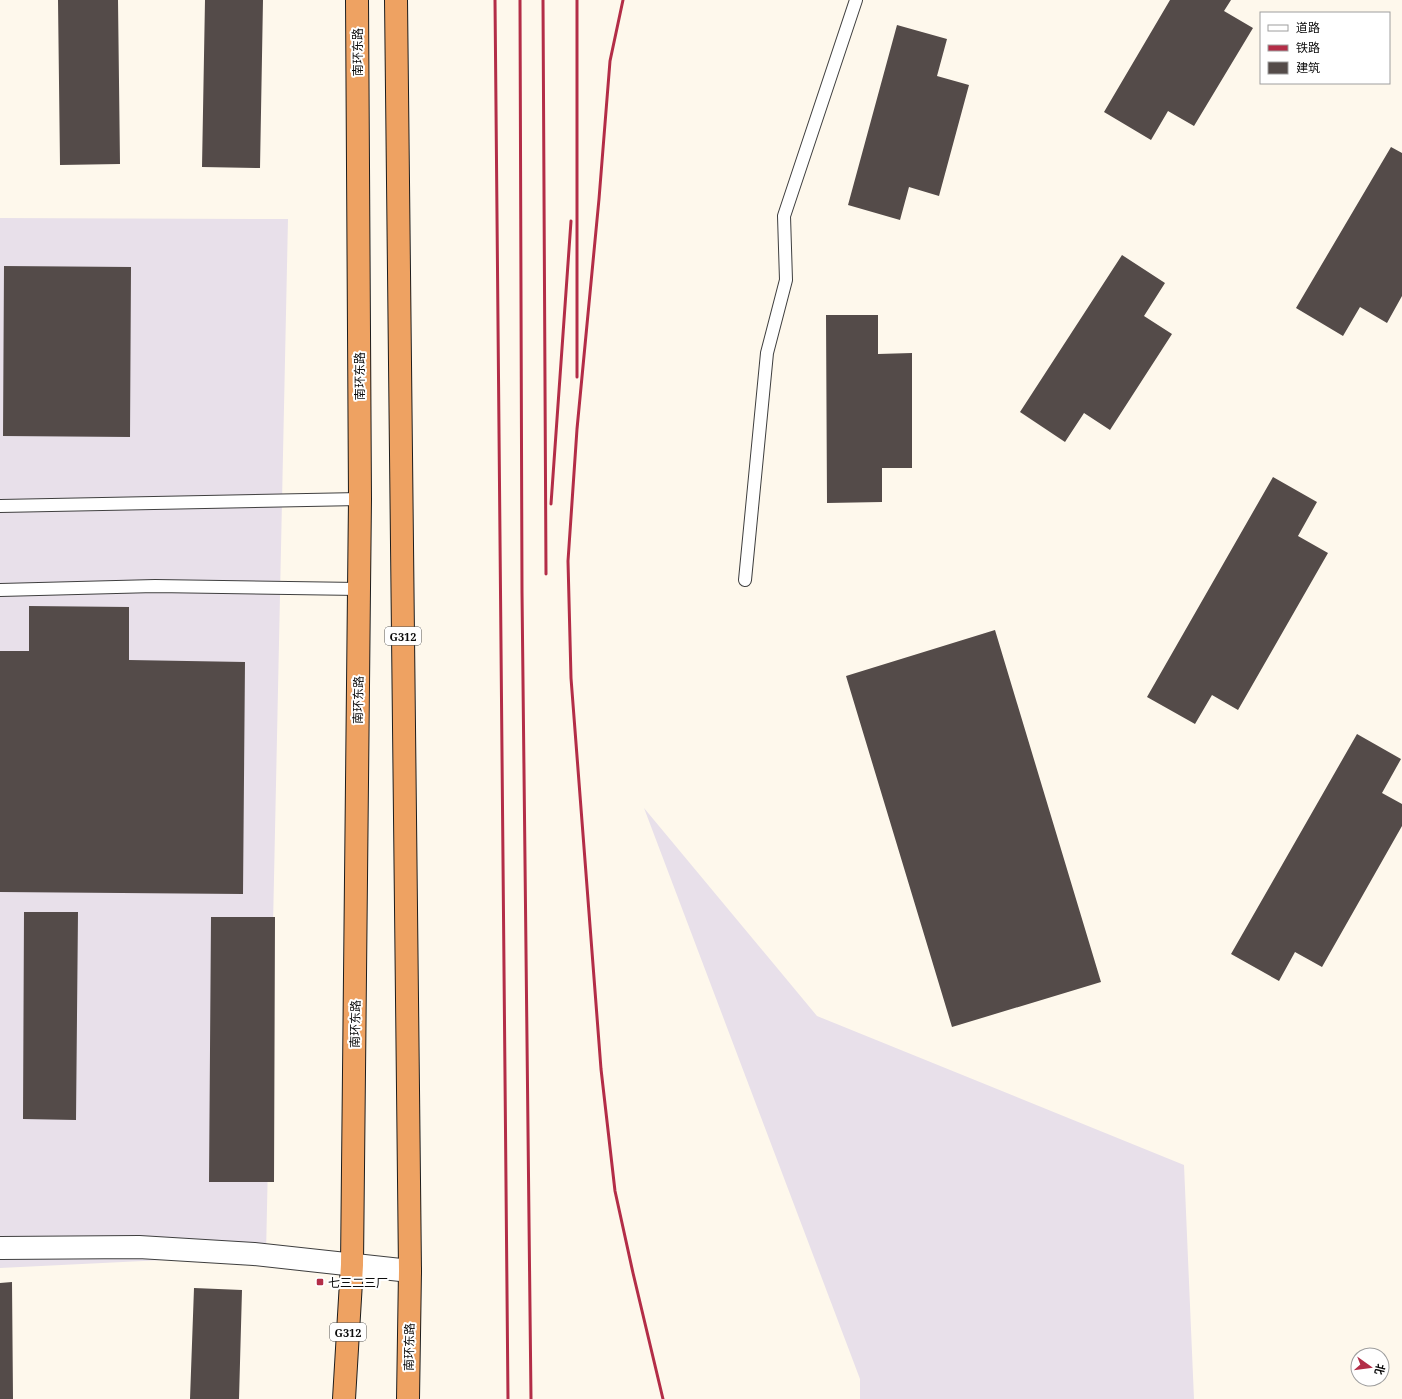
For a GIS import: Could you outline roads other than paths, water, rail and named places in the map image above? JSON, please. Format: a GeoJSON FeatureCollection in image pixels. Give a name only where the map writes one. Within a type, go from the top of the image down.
{"type":"FeatureCollection","features":[{"type":"Feature","properties":{"kind":"highway","name":"南环东路"},"geometry":{"type":"LineString","coordinates":[[344,1399],[352,1265],[360,589],[357,0]]}},
{"type":"Feature","properties":{"kind":"highway","name":"南环东路"},"geometry":{"type":"LineString","coordinates":[[396,0],[410,1271],[408,1399]]}},
{"type":"Feature","properties":{"kind":"street"},"geometry":{"type":"LineString","coordinates":[[0,1248],[139,1247],[254,1254],[410,1271]]}},
{"type":"Feature","properties":{"kind":"lane"},"geometry":{"type":"LineString","coordinates":[[745,580],[767,353],[786,280],[784,216],[856,0]]}},
{"type":"Feature","properties":{"kind":"lane"},"geometry":{"type":"LineString","coordinates":[[0,506],[360,499]]}},
{"type":"Feature","properties":{"kind":"lane"},"geometry":{"type":"LineString","coordinates":[[0,590],[155,586],[360,589]]}},
{"type":"Feature","properties":{"kind":"railway"},"geometry":{"type":"LineString","coordinates":[[495,0],[508,1399]]}},
{"type":"Feature","properties":{"kind":"railway"},"geometry":{"type":"LineString","coordinates":[[520,0],[522,592],[531,1399]]}},
{"type":"Feature","properties":{"kind":"railway"},"geometry":{"type":"LineString","coordinates":[[543,0],[546,574]]}},
{"type":"Feature","properties":{"kind":"railway"},"geometry":{"type":"LineString","coordinates":[[577,0],[577,377]]}},
{"type":"Feature","properties":{"kind":"railway"},"geometry":{"type":"LineString","coordinates":[[623,0],[610,61],[599,199],[577,429],[568,561],[571,678],[601,1069],[615,1191],[663,1399]]}},
{"type":"Feature","properties":{"kind":"railway"},"geometry":{"type":"LineString","coordinates":[[551,504],[571,221]]}},
{"type":"Feature","properties":{"kind":"place","name":"七三二三厂"},"geometry":{"type":"Point","coordinates":[320,1282]}}]}
